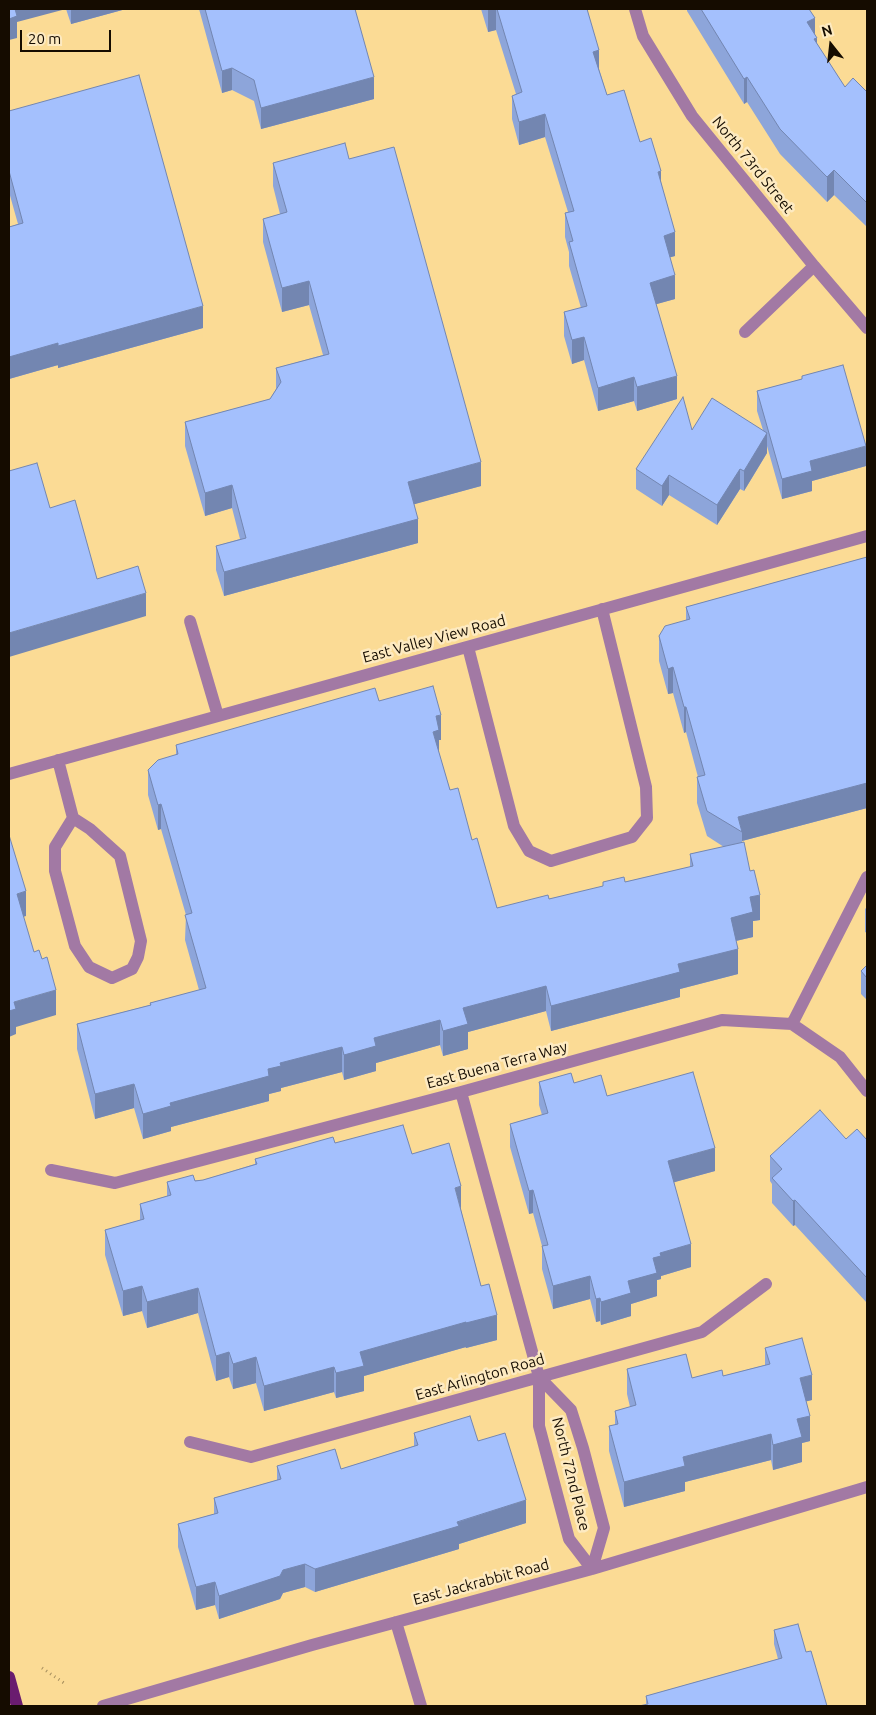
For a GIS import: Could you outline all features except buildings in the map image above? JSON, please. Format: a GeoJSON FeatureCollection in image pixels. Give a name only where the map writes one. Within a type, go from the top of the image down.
{"type":"FeatureCollection","features":[{"type":"Feature","properties":{"kind":"main road"},"geometry":{"type":"LineString","coordinates":[[9,1677],[17,1706]]}},
{"type":"Feature","properties":{"kind":"street","name":"North 73rd Street"},"geometry":{"type":"LineString","coordinates":[[635,9],[643,36],[692,116],[867,328]]}},
{"type":"Feature","properties":{"kind":"street"},"geometry":{"type":"LineString","coordinates":[[745,332],[814,266]]}},
{"type":"Feature","properties":{"kind":"street","name":"East Valley View Road"},"geometry":{"type":"LineString","coordinates":[[9,774],[867,536]]}},
{"type":"Feature","properties":{"kind":"street"},"geometry":{"type":"LineString","coordinates":[[468,647],[514,826],[529,851],[551,861],[632,837],[647,818],[646,787],[602,609]]}},
{"type":"Feature","properties":{"kind":"street"},"geometry":{"type":"LineString","coordinates":[[190,621],[218,716]]}},
{"type":"Feature","properties":{"kind":"street"},"geometry":{"type":"LineString","coordinates":[[58,760],[73,818],[90,829],[120,856],[141,941],[138,957],[132,970],[112,978],[89,967],[75,946],[56,871],[55,847],[73,818]]}},
{"type":"Feature","properties":{"kind":"street"},"geometry":{"type":"LineString","coordinates":[[867,877],[792,1024],[840,1057],[867,1091]]}},
{"type":"Feature","properties":{"kind":"street","name":"East Buena Terra Way"},"geometry":{"type":"LineString","coordinates":[[51,1170],[115,1183],[461,1092],[722,1020],[792,1024]]}},
{"type":"Feature","properties":{"kind":"street","name":"North 72nd Place"},"geometry":{"type":"LineString","coordinates":[[461,1092],[539,1377],[539,1426],[569,1539],[592,1569]]}},
{"type":"Feature","properties":{"kind":"street","name":"East Arlington Road"},"geometry":{"type":"LineString","coordinates":[[190,1442],[251,1457],[702,1332],[766,1284]]}},
{"type":"Feature","properties":{"kind":"street","name":"North 72nd Place"},"geometry":{"type":"LineString","coordinates":[[539,1377],[571,1410],[583,1448],[604,1528],[592,1569]]}},
{"type":"Feature","properties":{"kind":"street","name":"East Jackrabbit Road"},"geometry":{"type":"LineString","coordinates":[[103,1706],[312,1645],[592,1569],[867,1487]]}},
{"type":"Feature","properties":{"kind":"street"},"geometry":{"type":"LineString","coordinates":[[396,1622],[421,1706]]}},
{"type":"Feature","properties":{"kind":"path"},"geometry":{"type":"LineString","coordinates":[[42,1668],[64,1683]]}}]}
